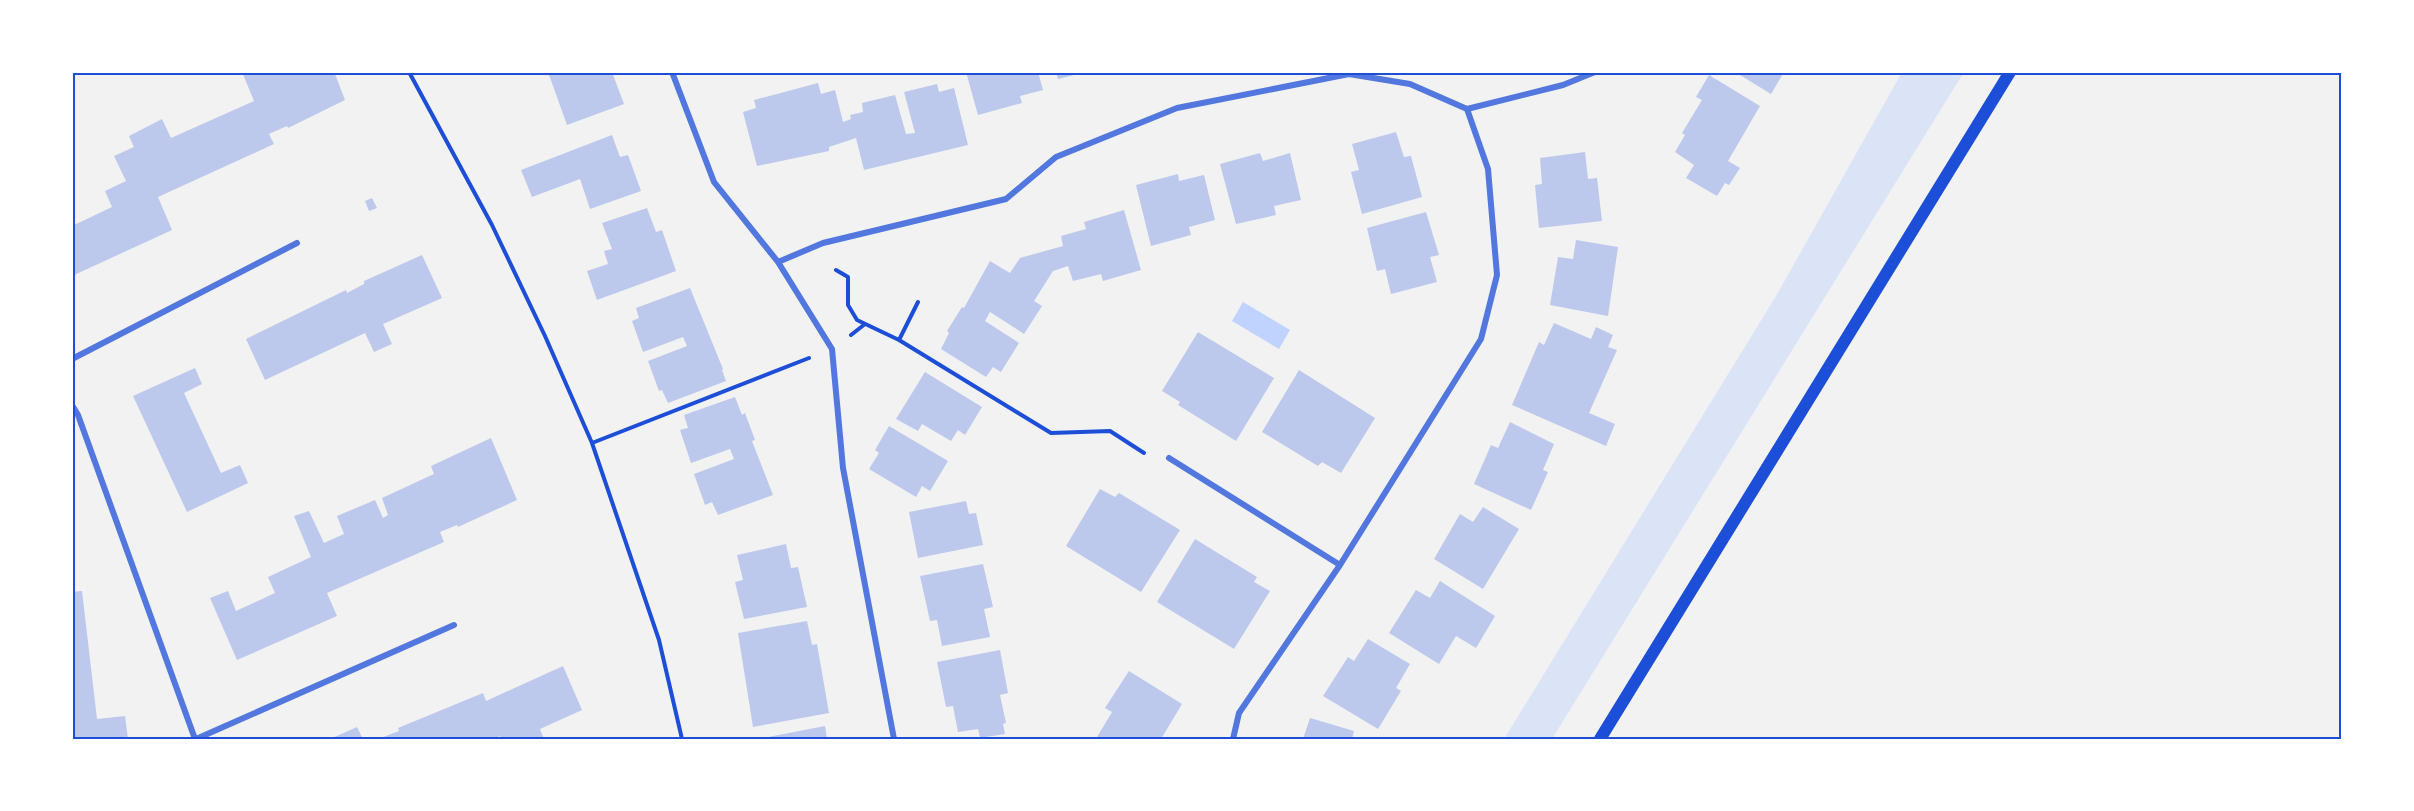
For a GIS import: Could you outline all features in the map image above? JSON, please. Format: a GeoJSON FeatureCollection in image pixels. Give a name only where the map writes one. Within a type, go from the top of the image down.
{"type":"FeatureCollection","features":[{"type":"Feature","properties":{"kind":"main road"},"geometry":{"type":"LineString","coordinates":[[1600,739],[2010,72]]}},
{"type":"Feature","properties":{"kind":"street"},"geometry":{"type":"LineString","coordinates":[[672,72],[714,182],[778,262],[832,349],[843,468],[894,739]]}},
{"type":"Feature","properties":{"kind":"street"},"geometry":{"type":"LineString","coordinates":[[778,262],[823,243],[1006,199],[1056,157],[1177,108],[1349,74],[1410,84],[1467,109],[1563,85],[1595,72]]}},
{"type":"Feature","properties":{"kind":"street"},"geometry":{"type":"LineString","coordinates":[[1233,739],[1239,713],[1340,565],[1481,339],[1497,275],[1488,169],[1467,109]]}},
{"type":"Feature","properties":{"kind":"street"},"geometry":{"type":"LineString","coordinates":[[72,360],[297,243]]}},
{"type":"Feature","properties":{"kind":"street"},"geometry":{"type":"LineString","coordinates":[[72,405],[78,415],[195,739],[454,625]]}},
{"type":"Feature","properties":{"kind":"street"},"geometry":{"type":"LineString","coordinates":[[1169,458],[1340,565]]}},
{"type":"Feature","properties":{"kind":"path"},"geometry":{"type":"LineString","coordinates":[[409,72],[492,225],[545,336],[592,443],[659,640],[682,739]]}},
{"type":"Feature","properties":{"kind":"path"},"geometry":{"type":"LineString","coordinates":[[836,270],[848,277],[848,305],[856,320],[899,340],[1051,432],[1110,431],[1152,458],[1169,458]]}},
{"type":"Feature","properties":{"kind":"path"},"geometry":{"type":"LineString","coordinates":[[899,340],[918,302]]}},
{"type":"Feature","properties":{"kind":"path"},"geometry":{"type":"LineString","coordinates":[[592,443],[813,356]]}},
{"type":"Feature","properties":{"kind":"shaded area"},"geometry":{"type":"Polygon","coordinates":[[[1902,72],[1964,72],[1552,739],[1504,739],[1776,296],[1902,72]]]}},
{"type":"Feature","properties":{"kind":"water"},"geometry":{"type":"Polygon","coordinates":[[[1243,302],[1290,330],[1279,349],[1232,321],[1243,302]]]}},
{"type":"Feature","properties":{"kind":"building"},"geometry":{"type":"Polygon","coordinates":[[[242,72],[340,72],[335,74],[345,100],[288,128],[287,126],[269,134],[274,144],[158,197],[172,230],[72,276],[72,226],[112,207],[105,191],[126,181],[114,156],[134,147],[129,136],[162,119],[171,138],[254,101],[242,72]]]}},
{"type":"Feature","properties":{"kind":"building"},"geometry":{"type":"Polygon","coordinates":[[[548,72],[612,72],[624,104],[567,125],[548,72]]]}},
{"type":"Feature","properties":{"kind":"building"},"geometry":{"type":"Polygon","coordinates":[[[966,72],[1038,72],[1043,90],[1020,96],[1022,103],[978,115],[966,72]]]}},
{"type":"Feature","properties":{"kind":"building"},"geometry":{"type":"Polygon","coordinates":[[[1056,72],[1082,72],[1082,73],[1058,79],[1056,72]]]}},
{"type":"Feature","properties":{"kind":"building"},"geometry":{"type":"Polygon","coordinates":[[[1735,72],[1784,72],[1771,94],[1735,72]]]}},
{"type":"Feature","properties":{"kind":"building"},"geometry":{"type":"Polygon","coordinates":[[[1709,75],[1760,106],[1728,161],[1740,168],[1729,185],[1725,183],[1717,196],[1686,178],[1694,165],[1675,152],[1685,135],[1682,133],[1702,100],[1696,97],[1709,75]]]}},
{"type":"Feature","properties":{"kind":"building"},"geometry":{"type":"Polygon","coordinates":[[[818,83],[821,94],[835,90],[843,122],[851,119],[850,115],[863,112],[862,103],[895,95],[906,134],[915,133],[904,92],[937,84],[939,92],[954,88],[968,145],[864,170],[856,138],[829,147],[829,151],[757,166],[743,112],[756,108],[754,100],[818,83]]]}},
{"type":"Feature","properties":{"kind":"building"},"geometry":{"type":"Polygon","coordinates":[[[1396,132],[1404,157],[1411,156],[1422,197],[1362,214],[1351,172],[1359,170],[1352,144],[1396,132]]]}},
{"type":"Feature","properties":{"kind":"building"},"geometry":{"type":"Polygon","coordinates":[[[612,135],[620,157],[628,155],[641,191],[590,209],[580,179],[532,197],[521,170],[612,135]]]}},
{"type":"Feature","properties":{"kind":"building"},"geometry":{"type":"Polygon","coordinates":[[[1585,152],[1588,179],[1597,178],[1602,221],[1539,228],[1535,185],[1542,184],[1540,158],[1585,152]]]}},
{"type":"Feature","properties":{"kind":"building"},"geometry":{"type":"Polygon","coordinates":[[[1260,153],[1263,161],[1290,153],[1301,200],[1274,206],[1276,215],[1236,224],[1220,164],[1260,153]]]}},
{"type":"Feature","properties":{"kind":"building"},"geometry":{"type":"Polygon","coordinates":[[[1178,174],[1179,181],[1204,175],[1215,220],[1189,227],[1191,235],[1151,246],[1136,185],[1178,174]]]}},
{"type":"Feature","properties":{"kind":"building"},"geometry":{"type":"Polygon","coordinates":[[[372,198],[377,208],[369,211],[365,201],[372,198]]]}},
{"type":"Feature","properties":{"kind":"building"},"geometry":{"type":"Polygon","coordinates":[[[647,208],[656,232],[662,230],[676,271],[597,300],[587,271],[608,264],[604,251],[612,249],[602,223],[647,208]]]}},
{"type":"Feature","properties":{"kind":"building"},"geometry":{"type":"Polygon","coordinates":[[[1124,210],[1141,270],[1103,281],[1101,274],[1073,281],[1068,266],[1053,271],[1034,301],[1042,306],[1024,334],[990,312],[985,321],[1019,343],[1001,372],[993,367],[986,377],[941,349],[949,333],[947,331],[962,307],[964,308],[990,261],[1010,273],[1020,258],[1063,246],[1061,236],[1086,229],[1084,222],[1124,210]]]}},
{"type":"Feature","properties":{"kind":"building"},"geometry":{"type":"Polygon","coordinates":[[[1426,212],[1439,255],[1430,257],[1437,282],[1391,294],[1385,269],[1377,271],[1367,228],[1426,212]]]}},
{"type":"Feature","properties":{"kind":"building"},"geometry":{"type":"Polygon","coordinates":[[[1576,240],[1618,247],[1608,316],[1550,305],[1558,257],[1573,259],[1576,240]]]}},
{"type":"Feature","properties":{"kind":"building"},"geometry":{"type":"Polygon","coordinates":[[[422,255],[442,298],[383,324],[392,344],[374,352],[365,333],[265,380],[246,339],[346,290],[347,293],[364,284],[364,281],[422,255]]]}},
{"type":"Feature","properties":{"kind":"building"},"geometry":{"type":"Polygon","coordinates":[[[690,288],[726,381],[668,403],[662,390],[659,391],[648,361],[687,346],[683,337],[643,352],[632,321],[639,318],[636,308],[690,288]]]}},
{"type":"Feature","properties":{"kind":"building"},"geometry":{"type":"Polygon","coordinates":[[[1554,323],[1591,339],[1596,327],[1613,335],[1608,347],[1617,350],[1589,413],[1615,424],[1606,446],[1512,405],[1539,342],[1544,345],[1554,323]]]}},
{"type":"Feature","properties":{"kind":"building"},"geometry":{"type":"Polygon","coordinates":[[[1198,332],[1274,378],[1236,441],[1178,405],[1180,402],[1162,391],[1198,332]]]}},
{"type":"Feature","properties":{"kind":"building"},"geometry":{"type":"Polygon","coordinates":[[[195,368],[202,384],[184,393],[221,473],[240,465],[248,483],[187,512],[133,396],[195,368]]]}},
{"type":"Feature","properties":{"kind":"building"},"geometry":{"type":"Polygon","coordinates":[[[1299,370],[1375,418],[1341,473],[1322,462],[1318,466],[1262,432],[1299,370]]]}},
{"type":"Feature","properties":{"kind":"building"},"geometry":{"type":"Polygon","coordinates":[[[925,372],[982,407],[965,435],[958,430],[951,441],[922,424],[918,431],[896,419],[925,372]]]}},
{"type":"Feature","properties":{"kind":"building"},"geometry":{"type":"Polygon","coordinates":[[[735,397],[742,415],[745,413],[755,440],[752,441],[773,495],[718,515],[712,502],[705,505],[694,474],[734,459],[730,449],[691,463],[680,430],[688,428],[684,415],[735,397]]]}},
{"type":"Feature","properties":{"kind":"building"},"geometry":{"type":"Polygon","coordinates":[[[1510,422],[1554,444],[1543,470],[1548,472],[1531,510],[1474,484],[1491,445],[1498,448],[1510,422]]]}},
{"type":"Feature","properties":{"kind":"building"},"geometry":{"type":"Polygon","coordinates":[[[889,426],[948,461],[930,491],[922,486],[916,497],[869,469],[879,453],[875,450],[889,426]]]}},
{"type":"Feature","properties":{"kind":"building"},"geometry":{"type":"Polygon","coordinates":[[[491,438],[517,500],[458,527],[457,525],[440,532],[444,542],[327,593],[337,616],[237,660],[210,598],[228,591],[236,611],[275,593],[268,577],[311,557],[294,516],[309,511],[324,543],[344,534],[337,516],[375,500],[383,518],[388,515],[382,498],[434,474],[431,466],[491,438]]]}},
{"type":"Feature","properties":{"kind":"building"},"geometry":{"type":"Polygon","coordinates":[[[1100,489],[1115,497],[1119,493],[1180,530],[1141,592],[1066,546],[1100,489]]]}},
{"type":"Feature","properties":{"kind":"building"},"geometry":{"type":"Polygon","coordinates":[[[966,501],[969,514],[976,513],[983,545],[918,558],[909,512],[966,501]]]}},
{"type":"Feature","properties":{"kind":"building"},"geometry":{"type":"Polygon","coordinates":[[[1483,507],[1519,529],[1483,589],[1434,559],[1460,514],[1473,522],[1483,507]]]}},
{"type":"Feature","properties":{"kind":"building"},"geometry":{"type":"Polygon","coordinates":[[[1195,539],[1257,577],[1254,582],[1270,591],[1234,649],[1157,602],[1195,539]]]}},
{"type":"Feature","properties":{"kind":"building"},"geometry":{"type":"Polygon","coordinates":[[[786,544],[791,568],[798,567],[807,607],[744,619],[735,582],[743,580],[737,555],[786,544]]]}},
{"type":"Feature","properties":{"kind":"building"},"geometry":{"type":"Polygon","coordinates":[[[983,564],[993,607],[984,609],[990,637],[942,646],[937,620],[930,621],[920,576],[983,564]]]}},
{"type":"Feature","properties":{"kind":"building"},"geometry":{"type":"Polygon","coordinates":[[[1440,581],[1495,616],[1476,648],[1456,636],[1439,664],[1389,633],[1416,590],[1430,598],[1440,581]]]}},
{"type":"Feature","properties":{"kind":"building"},"geometry":{"type":"Polygon","coordinates":[[[82,591],[97,719],[125,716],[128,739],[72,739],[72,592],[82,591]]]}},
{"type":"Feature","properties":{"kind":"building"},"geometry":{"type":"Polygon","coordinates":[[[807,621],[812,645],[817,644],[829,713],[753,727],[738,633],[807,621]]]}},
{"type":"Feature","properties":{"kind":"building"},"geometry":{"type":"Polygon","coordinates":[[[1368,639],[1410,664],[1396,688],[1401,691],[1378,729],[1323,696],[1348,657],[1354,661],[1368,639]]]}},
{"type":"Feature","properties":{"kind":"building"},"geometry":{"type":"Polygon","coordinates":[[[1000,650],[1008,693],[1000,695],[1006,723],[1003,724],[1005,734],[980,738],[978,729],[958,732],[953,706],[946,707],[937,662],[1000,650]]]}},
{"type":"Feature","properties":{"kind":"building"},"geometry":{"type":"Polygon","coordinates":[[[563,666],[582,710],[540,729],[544,739],[522,739],[521,737],[502,739],[500,736],[493,739],[378,739],[399,731],[398,728],[483,693],[486,701],[563,666]]]}},
{"type":"Feature","properties":{"kind":"building"},"geometry":{"type":"Polygon","coordinates":[[[1129,671],[1182,704],[1161,739],[1100,739],[1097,737],[1112,712],[1105,708],[1129,671]]]}},
{"type":"Feature","properties":{"kind":"building"},"geometry":{"type":"Polygon","coordinates":[[[1310,718],[1354,731],[1352,739],[1303,739],[1310,718]]]}},
{"type":"Feature","properties":{"kind":"building"},"geometry":{"type":"Polygon","coordinates":[[[825,726],[827,739],[763,739],[763,738],[825,726]]]}},
{"type":"Feature","properties":{"kind":"building"},"geometry":{"type":"Polygon","coordinates":[[[357,727],[363,739],[330,739],[357,727]]]}}]}
